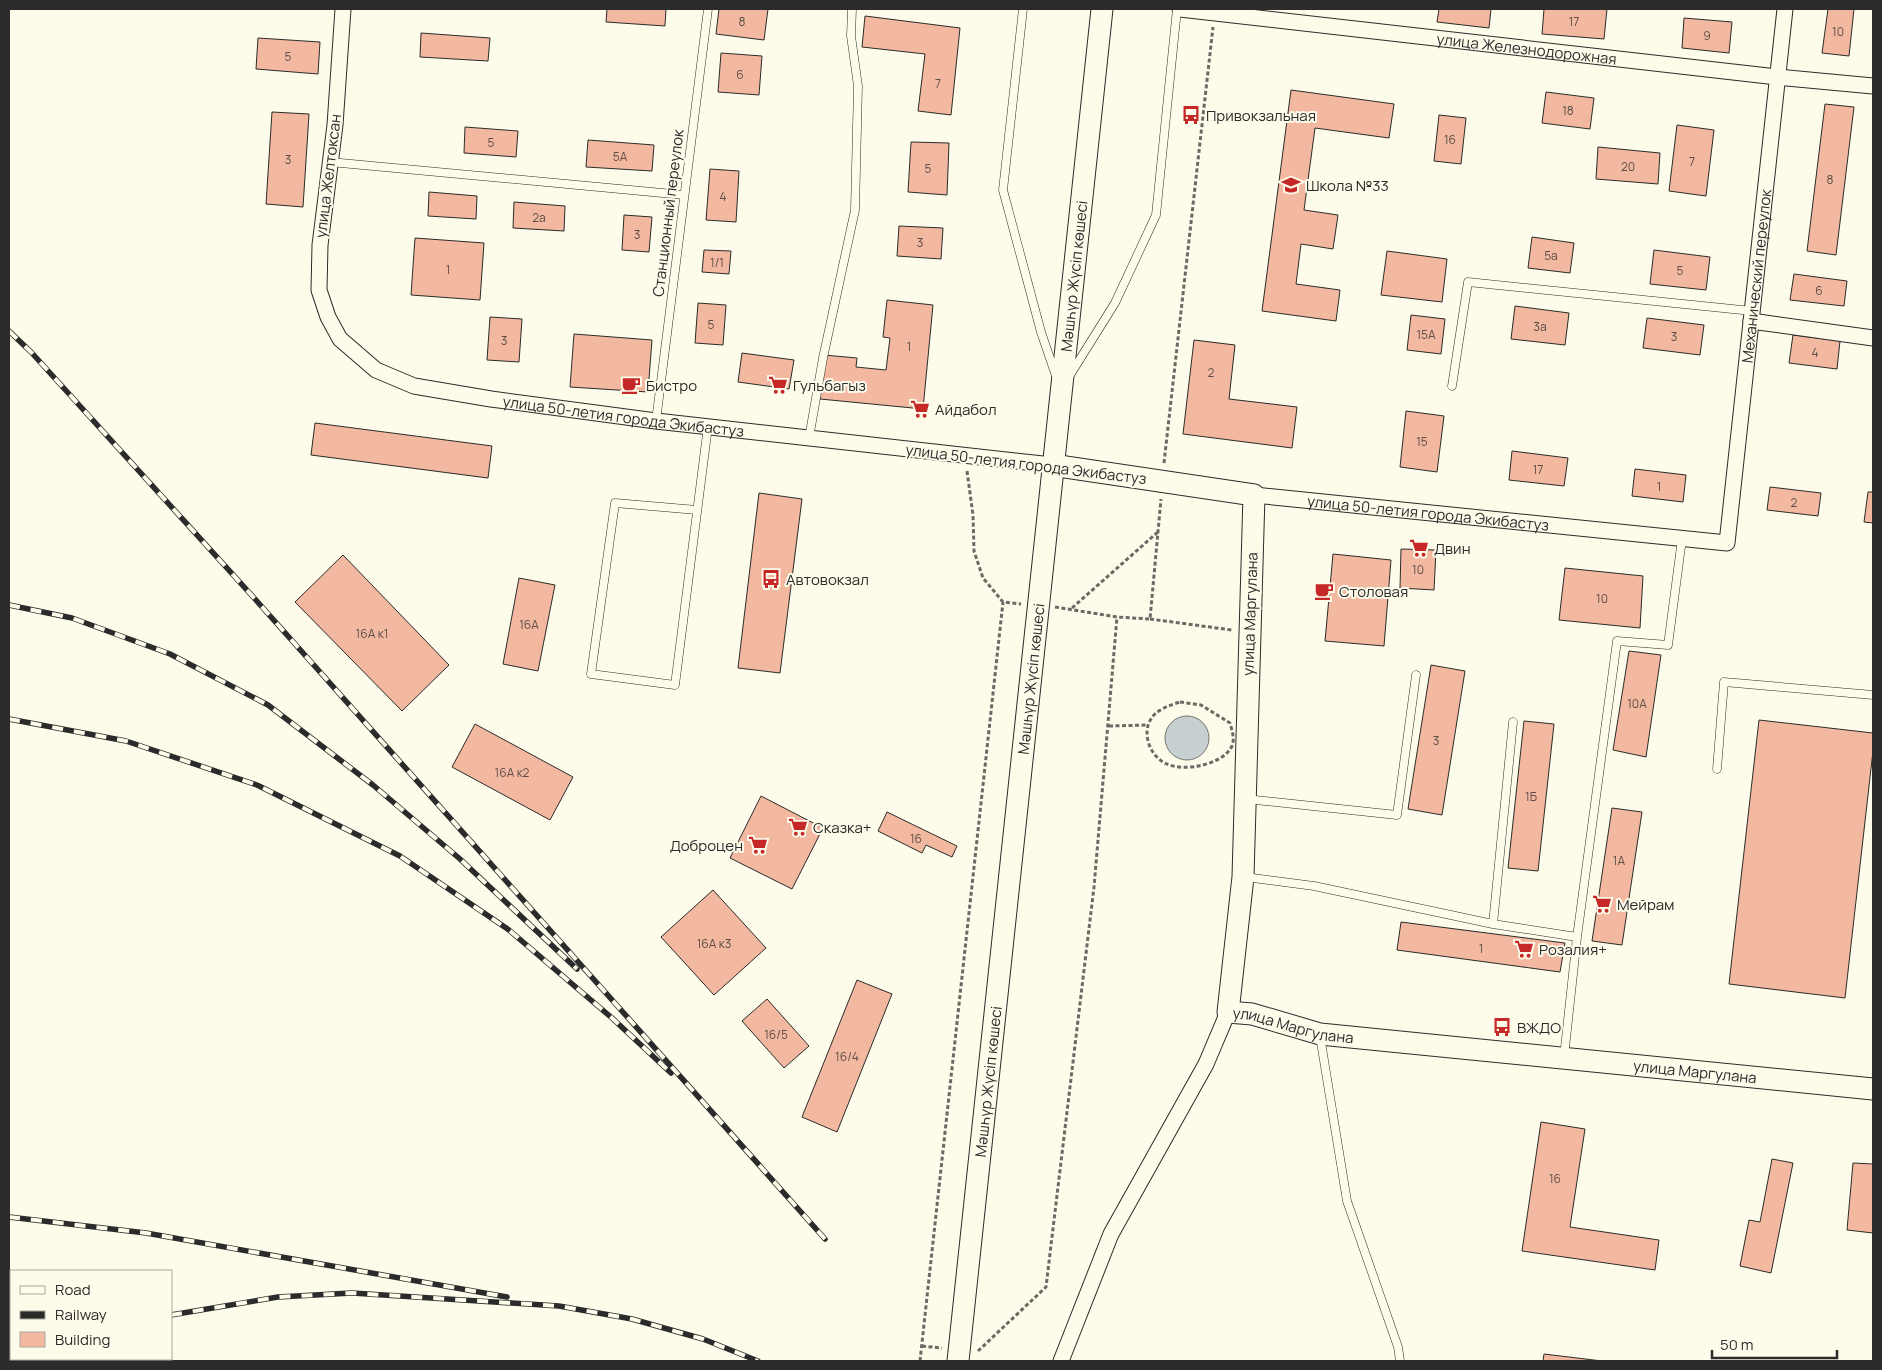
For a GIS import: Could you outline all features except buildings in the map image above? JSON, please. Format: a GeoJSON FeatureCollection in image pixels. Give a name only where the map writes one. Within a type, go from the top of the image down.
{"type":"FeatureCollection","features":[{"type":"Feature","properties":{"kind":"street","name":"улица Желтоксан"},"geometry":{"type":"LineString","coordinates":[[340,339],[328,317],[318,290],[320,245],[335,125],[343,9]]}},
{"type":"Feature","properties":{"kind":"street","name":"Мәшһүр Жүсіп көшесі"},"geometry":{"type":"LineString","coordinates":[[958,1357],[1102,9]]}},
{"type":"Feature","properties":{"kind":"street","name":"улица Железнодорожная"},"geometry":{"type":"LineString","coordinates":[[1179,9],[1777,77],[1873,86]]}},
{"type":"Feature","properties":{"kind":"street","name":"Механический переулок"},"geometry":{"type":"LineString","coordinates":[[1726,543],[1785,9]]}},
{"type":"Feature","properties":{"kind":"street"},"geometry":{"type":"LineString","coordinates":[[1751,316],[1873,338]]}},
{"type":"Feature","properties":{"kind":"street","name":"улица 50-летия города Экибастуз"},"geometry":{"type":"LineString","coordinates":[[340,339],[376,370],[414,386],[491,399],[656,421],[1052,465],[1254,495],[1726,543]]}},
{"type":"Feature","properties":{"kind":"street","name":"улица Маргулана"},"geometry":{"type":"LineString","coordinates":[[1254,495],[1243,877],[1228,1012],[1252,1014],[1320,1034],[1873,1089]]}},
{"type":"Feature","properties":{"kind":"street"},"geometry":{"type":"LineString","coordinates":[[1061,1361],[1111,1234],[1206,1064],[1228,1012]]}},
{"type":"Feature","properties":{"kind":"lane","name":"Станционный переулок"},"geometry":{"type":"LineString","coordinates":[[656,421],[708,9]]}},
{"type":"Feature","properties":{"kind":"lane"},"geometry":{"type":"LineString","coordinates":[[809,438],[823,358],[855,210],[858,86],[851,36],[852,9]]}},
{"type":"Feature","properties":{"kind":"lane"},"geometry":{"type":"LineString","coordinates":[[1023,9],[1003,190],[1041,332],[1061,390]]}},
{"type":"Feature","properties":{"kind":"lane"},"geometry":{"type":"LineString","coordinates":[[1061,390],[1115,303],[1156,214],[1179,9]]}},
{"type":"Feature","properties":{"kind":"lane"},"geometry":{"type":"LineString","coordinates":[[330,162],[684,194]]}},
{"type":"Feature","properties":{"kind":"lane"},"geometry":{"type":"LineString","coordinates":[[1452,386],[1468,282],[1751,316]]}},
{"type":"Feature","properties":{"kind":"lane"},"geometry":{"type":"LineString","coordinates":[[697,510],[615,503],[591,674],[675,685],[708,426]]}},
{"type":"Feature","properties":{"kind":"lane"},"geometry":{"type":"LineString","coordinates":[[1563,1058],[1577,937],[1618,641],[1668,645],[1682,539]]}},
{"type":"Feature","properties":{"kind":"lane"},"geometry":{"type":"LineString","coordinates":[[1245,799],[1397,815],[1416,675]]}},
{"type":"Feature","properties":{"kind":"lane"},"geometry":{"type":"LineString","coordinates":[[1717,769],[1724,682],[1873,694]]}},
{"type":"Feature","properties":{"kind":"lane"},"geometry":{"type":"LineString","coordinates":[[1493,924],[1513,722]]}},
{"type":"Feature","properties":{"kind":"lane"},"geometry":{"type":"LineString","coordinates":[[1243,877],[1314,886],[1493,924],[1577,937]]}},
{"type":"Feature","properties":{"kind":"lane"},"geometry":{"type":"LineString","coordinates":[[1320,1034],[1347,1201],[1398,1347],[1400,1361]]}},
{"type":"Feature","properties":{"kind":"path"},"geometry":{"type":"LineString","coordinates":[[1150,619],[1163,481],[1214,13]]}},
{"type":"Feature","properties":{"kind":"path"},"geometry":{"type":"LineString","coordinates":[[920,1361],[1003,602],[983,578],[974,551],[973,515],[967,472],[944,452]]}},
{"type":"Feature","properties":{"kind":"path"},"geometry":{"type":"LineString","coordinates":[[1159,531],[1071,609],[1117,617],[1150,619],[1250,632]]}},
{"type":"Feature","properties":{"kind":"path"},"geometry":{"type":"LineString","coordinates":[[922,1346],[958,1357],[978,1351],[1046,1287],[1094,887],[1117,617]]}},
{"type":"Feature","properties":{"kind":"path"},"geometry":{"type":"LineString","coordinates":[[1180,702],[1201,705],[1230,723],[1234,736],[1232,746],[1224,755],[1207,765],[1190,767],[1167,764],[1155,756],[1151,750],[1147,734],[1148,725],[1152,717],[1169,705],[1180,702]]}},
{"type":"Feature","properties":{"kind":"path"},"geometry":{"type":"LineString","coordinates":[[1109,726],[1148,725]]}},
{"type":"Feature","properties":{"kind":"shaded area"},"geometry":{"type":"Polygon","coordinates":[[[1187,716],[1199,720],[1205,726],[1209,738],[1205,750],[1199,756],[1187,760],[1175,756],[1169,750],[1165,738],[1169,726],[1175,720],[1187,716]]]}},
{"type":"Feature","properties":{"kind":"railway"},"geometry":{"type":"LineString","coordinates":[[9,331],[31,352],[255,599],[825,1239]]}},
{"type":"Feature","properties":{"kind":"railway"},"geometry":{"type":"LineString","coordinates":[[9,605],[72,618],[170,654],[268,705],[373,785],[460,859],[577,969]]}},
{"type":"Feature","properties":{"kind":"railway"},"geometry":{"type":"LineString","coordinates":[[9,719],[126,741],[257,785],[400,856],[509,930],[612,1018],[671,1073]]}},
{"type":"Feature","properties":{"kind":"railway"},"geometry":{"type":"LineString","coordinates":[[9,1217],[146,1233],[507,1297]]}},
{"type":"Feature","properties":{"kind":"railway"},"geometry":{"type":"LineString","coordinates":[[172,1315],[278,1297],[352,1293],[559,1306],[632,1319],[703,1339],[758,1361]]}},
{"type":"Feature","properties":{"kind":"place","name":"Привокзальная"},"geometry":{"type":"Point","coordinates":[1191,115]}},
{"type":"Feature","properties":{"kind":"place","name":"Школа №33"},"geometry":{"type":"Point","coordinates":[1291,185]}},
{"type":"Feature","properties":{"kind":"place","name":"Бистро"},"geometry":{"type":"Point","coordinates":[631,385]}},
{"type":"Feature","properties":{"kind":"place","name":"Гульбагыз"},"geometry":{"type":"Point","coordinates":[778,385]}},
{"type":"Feature","properties":{"kind":"place","name":"Айдабол"},"geometry":{"type":"Point","coordinates":[920,409]}},
{"type":"Feature","properties":{"kind":"place","name":"Двин"},"geometry":{"type":"Point","coordinates":[1419,548]}},
{"type":"Feature","properties":{"kind":"place","name":"Автовокзал"},"geometry":{"type":"Point","coordinates":[771,579]}},
{"type":"Feature","properties":{"kind":"place","name":"Столовая"},"geometry":{"type":"Point","coordinates":[1324,591]}},
{"type":"Feature","properties":{"kind":"place","name":"Сказка+"},"geometry":{"type":"Point","coordinates":[798,827]}},
{"type":"Feature","properties":{"kind":"place","name":"Доброцен"},"geometry":{"type":"Point","coordinates":[758,845]}},
{"type":"Feature","properties":{"kind":"place","name":"Мейрам"},"geometry":{"type":"Point","coordinates":[1602,904]}},
{"type":"Feature","properties":{"kind":"place","name":"Розалия+"},"geometry":{"type":"Point","coordinates":[1524,949]}},
{"type":"Feature","properties":{"kind":"place","name":"ВЖДО"},"geometry":{"type":"Point","coordinates":[1502,1027]}}]}
